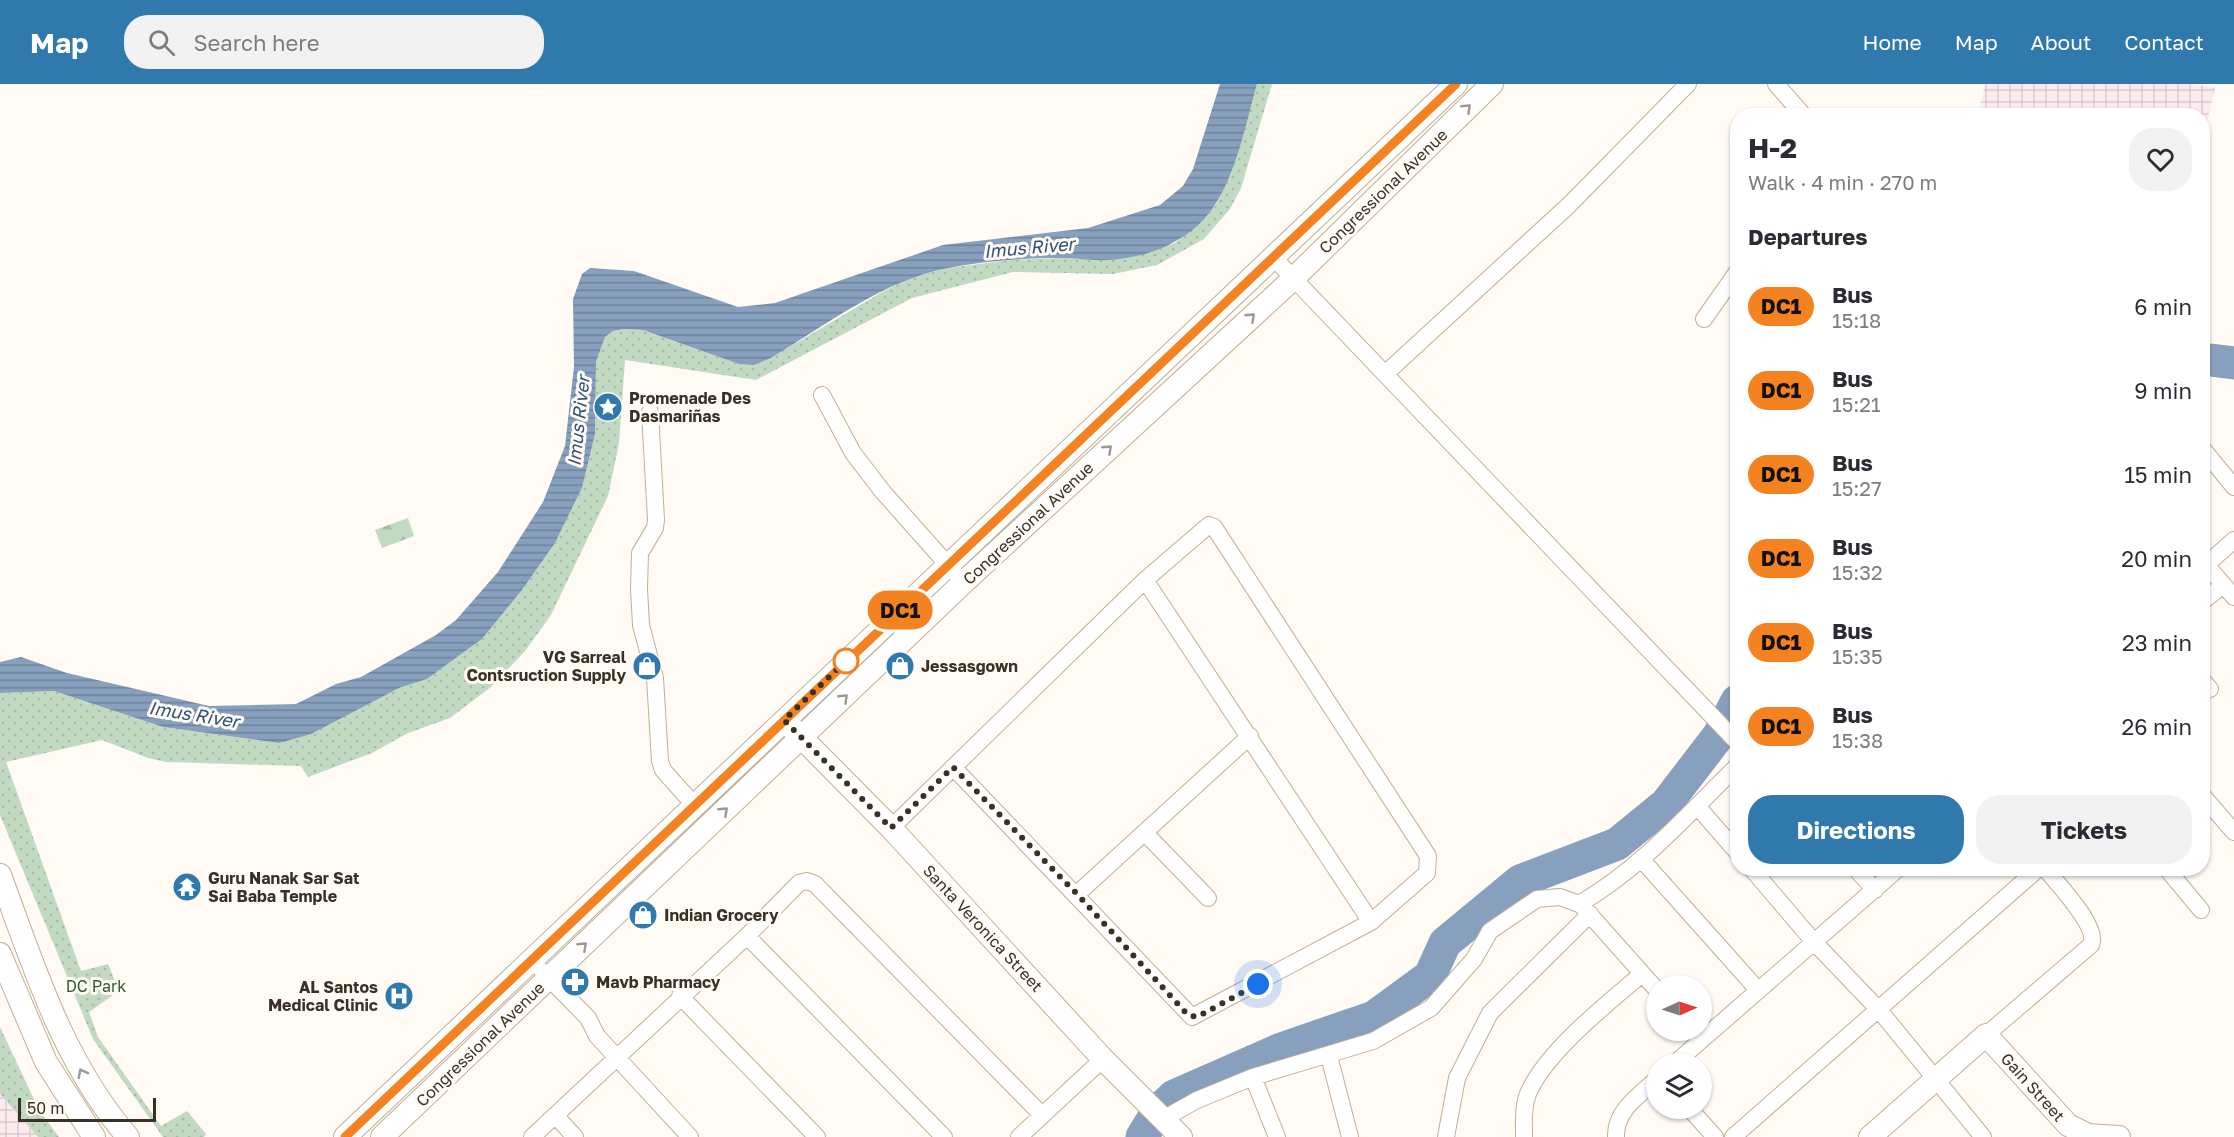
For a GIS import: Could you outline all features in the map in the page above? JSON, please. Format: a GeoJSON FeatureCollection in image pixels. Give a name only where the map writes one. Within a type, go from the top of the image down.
{"type":"FeatureCollection","features":[{"type":"Feature","properties":{"kind":"main road","name":"Congressional Avenue"},"geometry":{"type":"LineString","coordinates":[[345,1137],[1456,84]]}},
{"type":"Feature","properties":{"kind":"main road","name":"Congressional Avenue"},"geometry":{"type":"LineString","coordinates":[[382,1137],[964,582],[1293,279],[1492,84]]}},
{"type":"Feature","properties":{"kind":"main road","name":"Santa Veronica Street"},"geometry":{"type":"LineString","coordinates":[[784,720],[891,828],[1103,1059],[1181,1137]]}},
{"type":"Feature","properties":{"kind":"main road"},"geometry":{"type":"LineString","coordinates":[[0,875],[56,1022],[70,1052],[89,1086],[128,1137]]}},
{"type":"Feature","properties":{"kind":"main road"},"geometry":{"type":"LineString","coordinates":[[0,954],[46,1062],[94,1137]]}},
{"type":"Feature","properties":{"kind":"main road"},"geometry":{"type":"LineString","coordinates":[[1870,1137],[1986,1035]]}},
{"type":"Feature","properties":{"kind":"main road","name":"Gain Street"},"geometry":{"type":"LineString","coordinates":[[1986,1035],[2068,1125],[2088,1135],[2119,1137]]}},
{"type":"Feature","properties":{"kind":"street"},"geometry":{"type":"LineString","coordinates":[[1385,374],[1569,205],[1688,84]]}},
{"type":"Feature","properties":{"kind":"street"},"geometry":{"type":"LineString","coordinates":[[1776,84],[1797,108]]}},
{"type":"Feature","properties":{"kind":"street"},"geometry":{"type":"LineString","coordinates":[[1274,258],[1730,734]]}},
{"type":"Feature","properties":{"kind":"street"},"geometry":{"type":"LineString","coordinates":[[1704,319],[1730,282]]}},
{"type":"Feature","properties":{"kind":"street"},"geometry":{"type":"LineString","coordinates":[[822,395],[853,453],[883,492],[964,582]]}},
{"type":"Feature","properties":{"kind":"street"},"geometry":{"type":"LineString","coordinates":[[650,412],[656,520],[655,528],[640,553],[641,625],[655,678],[660,761],[663,770],[695,806]]}},
{"type":"Feature","properties":{"kind":"street"},"geometry":{"type":"LineString","coordinates":[[2210,458],[2234,487]]}},
{"type":"Feature","properties":{"kind":"street"},"geometry":{"type":"LineString","coordinates":[[891,828],[953,767],[1145,580],[1204,526],[1214,527],[1428,856],[1427,873],[1371,922],[1192,1017],[1077,894],[953,767]]}},
{"type":"Feature","properties":{"kind":"street"},"geometry":{"type":"LineString","coordinates":[[2210,558],[2234,540]]}},
{"type":"Feature","properties":{"kind":"street"},"geometry":{"type":"LineString","coordinates":[[2210,569],[2229,591],[2210,599]]}},
{"type":"Feature","properties":{"kind":"street"},"geometry":{"type":"LineString","coordinates":[[1145,580],[1371,922]]}},
{"type":"Feature","properties":{"kind":"street"},"geometry":{"type":"LineString","coordinates":[[1077,894],[1250,736]]}},
{"type":"Feature","properties":{"kind":"street"},"geometry":{"type":"LineString","coordinates":[[1446,1137],[1457,1078],[1490,1013],[1584,909],[1606,888],[1642,860],[1730,773]]}},
{"type":"Feature","properties":{"kind":"street"},"geometry":{"type":"LineString","coordinates":[[2210,804],[2234,832]]}},
{"type":"Feature","properties":{"kind":"street"},"geometry":{"type":"LineString","coordinates":[[1697,806],[1730,844]]}},
{"type":"Feature","properties":{"kind":"street"},"geometry":{"type":"LineString","coordinates":[[1145,833],[1208,898]]}},
{"type":"Feature","properties":{"kind":"street"},"geometry":{"type":"LineString","coordinates":[[1642,860],[1758,990]]}},
{"type":"Feature","properties":{"kind":"street"},"geometry":{"type":"LineString","coordinates":[[1758,876],[1814,942],[1879,1010],[1983,1137]]}},
{"type":"Feature","properties":{"kind":"street"},"geometry":{"type":"LineString","coordinates":[[1862,876],[1875,890]]}},
{"type":"Feature","properties":{"kind":"street"},"geometry":{"type":"LineString","coordinates":[[1712,1024],[1758,990],[1890,876]]}},
{"type":"Feature","properties":{"kind":"street"},"geometry":{"type":"LineString","coordinates":[[1733,1137],[2030,876]]}},
{"type":"Feature","properties":{"kind":"street"},"geometry":{"type":"LineString","coordinates":[[1986,1035],[2094,940],[2091,927],[2051,876]]}},
{"type":"Feature","properties":{"kind":"street"},"geometry":{"type":"LineString","coordinates":[[2173,876],[2201,910]]}},
{"type":"Feature","properties":{"kind":"street"},"geometry":{"type":"LineString","coordinates":[[532,1137],[680,996],[747,936],[799,883],[807,881],[815,884],[1041,1114]]}},
{"type":"Feature","properties":{"kind":"street"},"geometry":{"type":"LineString","coordinates":[[1162,1117],[1253,1077],[1373,1041],[1431,1008],[1474,959],[1490,931],[1537,898],[1560,897],[1584,909],[1646,979]]}},
{"type":"Feature","properties":{"kind":"street"},"geometry":{"type":"LineString","coordinates":[[747,936],[944,1137]]}},
{"type":"Feature","properties":{"kind":"street"},"geometry":{"type":"LineString","coordinates":[[527,964],[545,982],[580,1026],[597,1036],[690,1137]]}},
{"type":"Feature","properties":{"kind":"street"},"geometry":{"type":"LineString","coordinates":[[1524,1137],[1526,1099],[1538,1078],[1581,1026],[1642,974]]}},
{"type":"Feature","properties":{"kind":"street"},"geometry":{"type":"LineString","coordinates":[[680,996],[817,1137]]}},
{"type":"Feature","properties":{"kind":"street"},"geometry":{"type":"LineString","coordinates":[[1683,1053],[1693,1041]]}},
{"type":"Feature","properties":{"kind":"street"},"geometry":{"type":"LineString","coordinates":[[1329,1056],[1350,1137]]}},
{"type":"Feature","properties":{"kind":"street"},"geometry":{"type":"LineString","coordinates":[[1018,1137],[1103,1059]]}},
{"type":"Feature","properties":{"kind":"street"},"geometry":{"type":"LineString","coordinates":[[1253,1077],[1277,1137]]}},
{"type":"Feature","properties":{"kind":"street"},"geometry":{"type":"LineString","coordinates":[[1616,1137],[1617,1121],[1625,1108],[1646,1089]]}},
{"type":"Feature","properties":{"kind":"street"},"geometry":{"type":"LineString","coordinates":[[556,1116],[575,1137]]}},
{"type":"Feature","properties":{"kind":"street"},"geometry":{"type":"LineString","coordinates":[[1699,1119],[1715,1137]]}},
{"type":"Feature","properties":{"kind":"shaded area"},"geometry":{"type":"Polygon","coordinates":[[[1985,84],[2194,84],[2215,88],[2210,110],[1980,108],[1985,84]]]}},
{"type":"Feature","properties":{"kind":"shaded area"},"geometry":{"type":"Polygon","coordinates":[[[0,1094],[38,1137],[0,1137],[0,1094]]]}},
{"type":"Feature","properties":{"kind":"green space","name":"Promenade Des Dasmariñas"},"geometry":{"type":"Polygon","coordinates":[[[1257,84],[1272,84],[1241,188],[1230,209],[1204,239],[1157,265],[1113,274],[1013,272],[912,298],[756,380],[625,360],[619,443],[608,496],[551,615],[525,651],[491,687],[450,718],[408,733],[372,753],[308,777],[301,766],[166,762],[148,758],[102,740],[6,762],[81,971],[108,964],[119,991],[89,1012],[98,1037],[161,1126],[187,1111],[206,1134],[204,1137],[163,1137],[93,1039],[0,815],[0,693],[54,691],[163,727],[279,743],[399,688],[427,679],[482,639],[522,590],[555,543],[582,488],[595,434],[596,362],[605,337],[613,331],[643,330],[739,364],[754,365],[771,358],[882,292],[912,277],[948,268],[1010,260],[1061,258],[1107,260],[1175,243],[1206,217],[1217,203],[1235,160],[1257,84]]]}},
{"type":"Feature","properties":{"kind":"green space"},"geometry":{"type":"Polygon","coordinates":[[[408,518],[414,536],[382,548],[375,530],[408,518]]]}},
{"type":"Feature","properties":{"kind":"green space"},"geometry":{"type":"Polygon","coordinates":[[[0,1027],[39,1110],[59,1137],[38,1137],[0,1094],[0,1027]]]}},
{"type":"Feature","properties":{"kind":"water","name":"Imus River"},"geometry":{"type":"Polygon","coordinates":[[[1220,84],[1257,84],[1231,173],[1218,200],[1197,226],[1184,236],[1155,251],[1107,260],[1019,259],[948,268],[924,274],[878,293],[771,358],[754,365],[739,364],[643,330],[613,331],[605,337],[596,362],[595,434],[582,488],[555,543],[522,590],[482,639],[427,679],[399,688],[311,734],[279,743],[163,727],[54,691],[0,693],[0,662],[21,657],[67,673],[209,706],[296,704],[336,684],[361,677],[436,635],[456,620],[498,572],[543,502],[565,446],[574,367],[573,299],[582,274],[590,268],[634,271],[738,307],[775,303],[943,245],[1088,228],[1160,205],[1183,186],[1193,169],[1220,84]]]}},
{"type":"Feature","properties":{"kind":"waterway"},"geometry":{"type":"LineString","coordinates":[[2210,360],[2234,363]]}},
{"type":"Feature","properties":{"kind":"waterway"},"geometry":{"type":"LineString","coordinates":[[1142,1137],[1158,1111],[1174,1096],[1281,1049],[1374,1017],[1430,976],[1445,943],[1520,881],[1617,844],[1666,804],[1719,735],[1730,714]]}},
{"type":"Feature","properties":{"kind":"bus line","name":"DC1"},"geometry":{"type":"LineString","coordinates":[[345,1137],[1456,84]]}},
{"type":"Feature","properties":{"kind":"place","name":"Promenade Des Dasmariñas"},"geometry":{"type":"Point","coordinates":[608,407]}},
{"type":"Feature","properties":{"kind":"place","name":"VG Sarreal Contsruction Supply"},"geometry":{"type":"Point","coordinates":[647,666]}},
{"type":"Feature","properties":{"kind":"place","name":"Jessasgown"},"geometry":{"type":"Point","coordinates":[900,666]}},
{"type":"Feature","properties":{"kind":"place","name":"Guru Nanak Sar Sat Sai Baba Temple"},"geometry":{"type":"Point","coordinates":[187,887]}},
{"type":"Feature","properties":{"kind":"place","name":"Indian Grocery"},"geometry":{"type":"Point","coordinates":[643,915]}},
{"type":"Feature","properties":{"kind":"place","name":"Mavb Pharmacy"},"geometry":{"type":"Point","coordinates":[575,982]}},
{"type":"Feature","properties":{"kind":"place","name":"AL Santos Medical Clinic"},"geometry":{"type":"Point","coordinates":[399,996]}},
{"type":"Feature","properties":{"kind":"route"},"geometry":{"type":"LineString","coordinates":[[846,661],[849,658],[784,720],[891,828],[953,767],[1077,894],[1188,1015],[1197,1017],[1258,984]]}},
{"type":"Feature","properties":{"kind":"park label","name":"DC Park"},"geometry":{"type":"Point","coordinates":[96,986]}}]}
